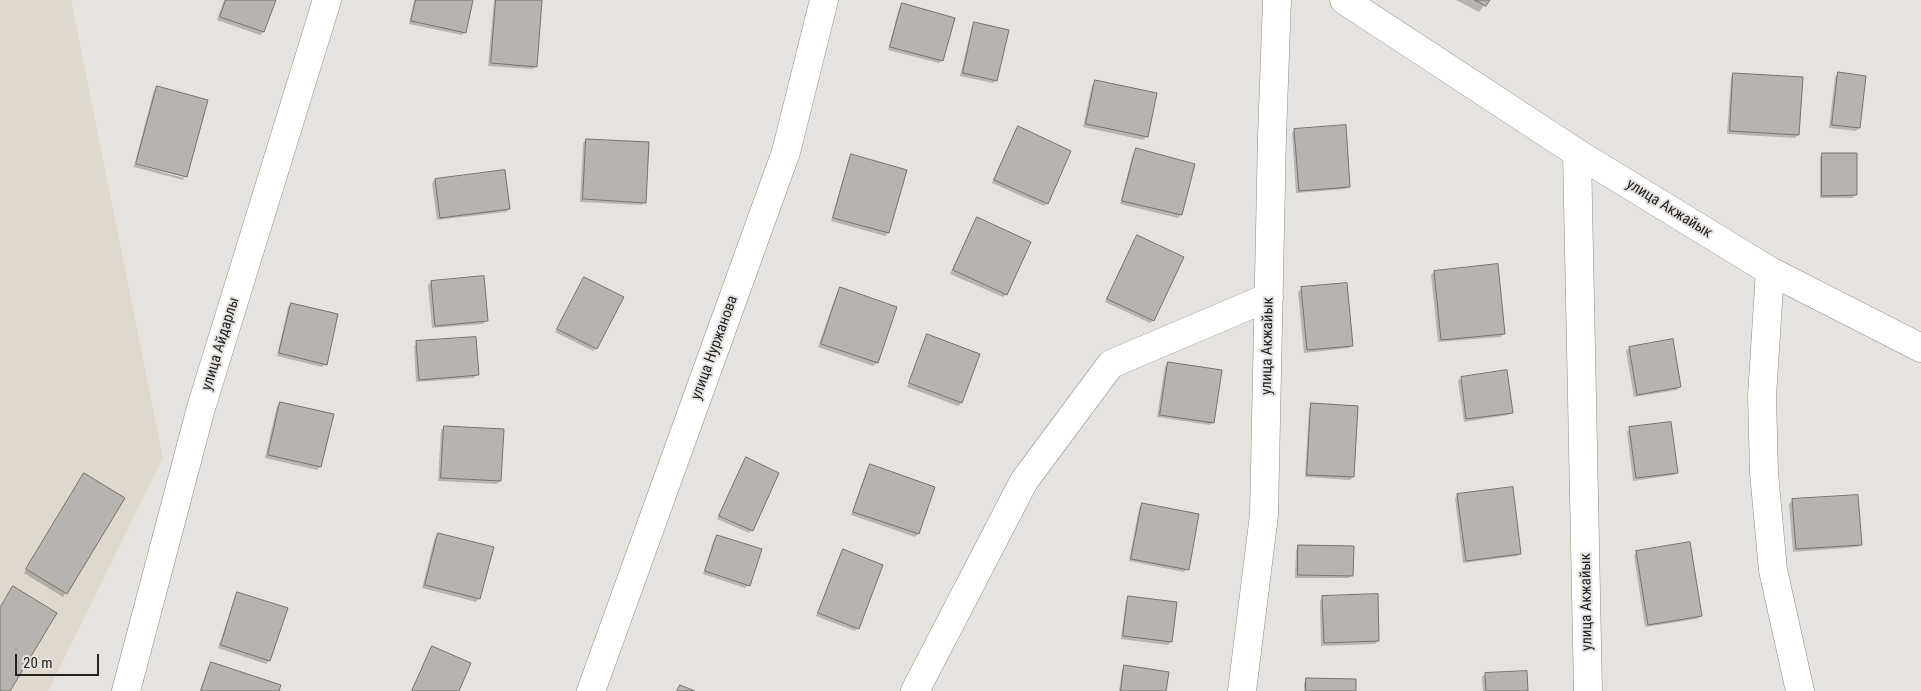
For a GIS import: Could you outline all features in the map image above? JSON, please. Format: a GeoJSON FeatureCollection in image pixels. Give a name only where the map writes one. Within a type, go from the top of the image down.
{"type":"FeatureCollection","features":[{"type":"Feature","properties":{"kind":"street","name":"улица Айдарлы"},"geometry":{"type":"LineString","coordinates":[[126,691],[201,408],[326,0]]}},
{"type":"Feature","properties":{"kind":"street","name":"улица Нуржанова"},"geometry":{"type":"LineString","coordinates":[[591,691],[786,152],[824,0]]}},
{"type":"Feature","properties":{"kind":"street","name":"улица Акжайык"},"geometry":{"type":"LineString","coordinates":[[1242,691],[1264,515],[1272,136],[1278,0]]}},
{"type":"Feature","properties":{"kind":"street","name":"улица Акжайык"},"geometry":{"type":"LineString","coordinates":[[1344,0],[1577,153],[1770,271],[1921,348]]}},
{"type":"Feature","properties":{"kind":"street","name":"улица Акжайык"},"geometry":{"type":"LineString","coordinates":[[1577,153],[1588,691]]}},
{"type":"Feature","properties":{"kind":"street"},"geometry":{"type":"LineString","coordinates":[[1770,271],[1762,396],[1764,473],[1773,570],[1800,691]]}},
{"type":"Feature","properties":{"kind":"street"},"geometry":{"type":"LineString","coordinates":[[915,691],[1024,481],[1111,364],[1269,297]]}},
{"type":"Feature","properties":{"kind":"shaded area"},"geometry":{"type":"Polygon","coordinates":[[[0,0],[71,0],[163,458],[48,691],[0,691],[0,0]]]}},
{"type":"Feature","properties":{"kind":"building"},"geometry":{"type":"Polygon","coordinates":[[[226,0],[276,0],[264,32],[220,17],[226,0]]]}},
{"type":"Feature","properties":{"kind":"building"},"geometry":{"type":"Polygon","coordinates":[[[416,0],[473,0],[466,33],[411,21],[416,0]]]}},
{"type":"Feature","properties":{"kind":"building"},"geometry":{"type":"Polygon","coordinates":[[[496,0],[542,0],[537,67],[491,63],[496,0]]]}},
{"type":"Feature","properties":{"kind":"building"},"geometry":{"type":"Polygon","coordinates":[[[1475,0],[1490,0],[1486,6],[1475,0]]]}},
{"type":"Feature","properties":{"kind":"building"},"geometry":{"type":"Polygon","coordinates":[[[902,3],[955,18],[943,61],[890,47],[902,3]]]}},
{"type":"Feature","properties":{"kind":"building"},"geometry":{"type":"Polygon","coordinates":[[[974,22],[1009,30],[997,81],[963,73],[974,22]]]}},
{"type":"Feature","properties":{"kind":"building"},"geometry":{"type":"Polygon","coordinates":[[[1838,72],[1866,76],[1860,128],[1832,125],[1838,72]]]}},
{"type":"Feature","properties":{"kind":"building"},"geometry":{"type":"Polygon","coordinates":[[[1733,73],[1803,77],[1799,135],[1730,131],[1733,73]]]}},
{"type":"Feature","properties":{"kind":"building"},"geometry":{"type":"Polygon","coordinates":[[[1095,80],[1157,93],[1148,137],[1086,124],[1095,80]]]}},
{"type":"Feature","properties":{"kind":"building"},"geometry":{"type":"Polygon","coordinates":[[[157,86],[208,100],[187,177],[136,164],[157,86]]]}},
{"type":"Feature","properties":{"kind":"building"},"geometry":{"type":"Polygon","coordinates":[[[1346,125],[1350,187],[1299,191],[1294,129],[1346,125]]]}},
{"type":"Feature","properties":{"kind":"building"},"geometry":{"type":"Polygon","coordinates":[[[1018,126],[1071,151],[1048,204],[994,180],[1018,126]]]}},
{"type":"Feature","properties":{"kind":"building"},"geometry":{"type":"Polygon","coordinates":[[[586,139],[649,142],[646,203],[583,199],[586,139]]]}},
{"type":"Feature","properties":{"kind":"building"},"geometry":{"type":"Polygon","coordinates":[[[1136,148],[1195,164],[1182,215],[1122,201],[1136,148]]]}},
{"type":"Feature","properties":{"kind":"building"},"geometry":{"type":"Polygon","coordinates":[[[1822,153],[1857,153],[1857,195],[1822,196],[1822,153]]]}},
{"type":"Feature","properties":{"kind":"building"},"geometry":{"type":"Polygon","coordinates":[[[851,154],[907,170],[889,233],[833,218],[851,154]]]}},
{"type":"Feature","properties":{"kind":"building"},"geometry":{"type":"Polygon","coordinates":[[[505,170],[510,209],[440,218],[435,179],[505,170]]]}},
{"type":"Feature","properties":{"kind":"building"},"geometry":{"type":"Polygon","coordinates":[[[977,217],[1031,242],[1007,295],[953,270],[977,217]]]}},
{"type":"Feature","properties":{"kind":"building"},"geometry":{"type":"Polygon","coordinates":[[[1137,235],[1184,257],[1154,321],[1107,299],[1137,235]]]}},
{"type":"Feature","properties":{"kind":"building"},"geometry":{"type":"Polygon","coordinates":[[[1498,264],[1505,334],[1441,340],[1434,271],[1498,264]]]}},
{"type":"Feature","properties":{"kind":"building"},"geometry":{"type":"Polygon","coordinates":[[[484,276],[488,321],[435,326],[431,281],[484,276]]]}},
{"type":"Feature","properties":{"kind":"building"},"geometry":{"type":"Polygon","coordinates":[[[584,277],[624,297],[597,349],[557,329],[584,277]]]}},
{"type":"Feature","properties":{"kind":"building"},"geometry":{"type":"Polygon","coordinates":[[[1347,283],[1353,346],[1307,350],[1301,287],[1347,283]]]}},
{"type":"Feature","properties":{"kind":"building"},"geometry":{"type":"Polygon","coordinates":[[[840,287],[897,307],[878,363],[821,344],[840,287]]]}},
{"type":"Feature","properties":{"kind":"building"},"geometry":{"type":"Polygon","coordinates":[[[291,303],[338,314],[327,365],[279,353],[291,303]]]}},
{"type":"Feature","properties":{"kind":"building"},"geometry":{"type":"Polygon","coordinates":[[[927,334],[980,354],[962,403],[909,383],[927,334]]]}},
{"type":"Feature","properties":{"kind":"building"},"geometry":{"type":"Polygon","coordinates":[[[476,337],[479,375],[419,380],[416,341],[476,337]]]}},
{"type":"Feature","properties":{"kind":"building"},"geometry":{"type":"Polygon","coordinates":[[[1673,339],[1681,387],[1637,395],[1629,347],[1673,339]]]}},
{"type":"Feature","properties":{"kind":"building"},"geometry":{"type":"Polygon","coordinates":[[[1168,362],[1222,370],[1214,423],[1160,415],[1168,362]]]}},
{"type":"Feature","properties":{"kind":"building"},"geometry":{"type":"Polygon","coordinates":[[[1507,370],[1513,413],[1466,419],[1461,377],[1507,370]]]}},
{"type":"Feature","properties":{"kind":"building"},"geometry":{"type":"Polygon","coordinates":[[[280,402],[334,414],[321,467],[268,455],[280,402]]]}},
{"type":"Feature","properties":{"kind":"building"},"geometry":{"type":"Polygon","coordinates":[[[1311,403],[1358,406],[1354,477],[1307,475],[1311,403]]]}},
{"type":"Feature","properties":{"kind":"building"},"geometry":{"type":"Polygon","coordinates":[[[1671,422],[1678,473],[1636,478],[1629,427],[1671,422]]]}},
{"type":"Feature","properties":{"kind":"building"},"geometry":{"type":"Polygon","coordinates":[[[444,426],[504,429],[501,481],[441,478],[444,426]]]}},
{"type":"Feature","properties":{"kind":"building"},"geometry":{"type":"Polygon","coordinates":[[[746,457],[779,473],[753,531],[719,516],[746,457]]]}},
{"type":"Feature","properties":{"kind":"building"},"geometry":{"type":"Polygon","coordinates":[[[870,464],[935,487],[919,534],[853,512],[870,464]]]}},
{"type":"Feature","properties":{"kind":"building"},"geometry":{"type":"Polygon","coordinates":[[[84,473],[125,498],[67,594],[26,569],[84,473]]]}},
{"type":"Feature","properties":{"kind":"building"},"geometry":{"type":"Polygon","coordinates":[[[1513,487],[1521,554],[1466,561],[1457,494],[1513,487]]]}},
{"type":"Feature","properties":{"kind":"building"},"geometry":{"type":"Polygon","coordinates":[[[1858,495],[1862,545],[1796,549],[1792,499],[1858,495]]]}},
{"type":"Feature","properties":{"kind":"building"},"geometry":{"type":"Polygon","coordinates":[[[1142,503],[1199,514],[1189,570],[1131,559],[1142,503]]]}},
{"type":"Feature","properties":{"kind":"building"},"geometry":{"type":"Polygon","coordinates":[[[438,533],[494,547],[480,599],[425,585],[438,533]]]}},
{"type":"Feature","properties":{"kind":"building"},"geometry":{"type":"Polygon","coordinates":[[[717,535],[762,549],[750,586],[705,571],[717,535]]]}},
{"type":"Feature","properties":{"kind":"building"},"geometry":{"type":"Polygon","coordinates":[[[1690,542],[1702,616],[1648,625],[1636,551],[1690,542]]]}},
{"type":"Feature","properties":{"kind":"building"},"geometry":{"type":"Polygon","coordinates":[[[1298,545],[1354,546],[1353,576],[1298,575],[1298,545]]]}},
{"type":"Feature","properties":{"kind":"building"},"geometry":{"type":"Polygon","coordinates":[[[843,549],[883,565],[859,629],[818,613],[843,549]]]}},
{"type":"Feature","properties":{"kind":"building"},"geometry":{"type":"Polygon","coordinates":[[[13,586],[57,613],[10,691],[0,691],[0,608],[13,586]]]}},
{"type":"Feature","properties":{"kind":"building"},"geometry":{"type":"Polygon","coordinates":[[[237,592],[288,608],[270,661],[221,645],[237,592]]]}},
{"type":"Feature","properties":{"kind":"building"},"geometry":{"type":"Polygon","coordinates":[[[1378,594],[1379,641],[1324,643],[1322,596],[1378,594]]]}},
{"type":"Feature","properties":{"kind":"building"},"geometry":{"type":"Polygon","coordinates":[[[1128,596],[1177,602],[1172,642],[1123,636],[1128,596]]]}},
{"type":"Feature","properties":{"kind":"building"},"geometry":{"type":"Polygon","coordinates":[[[432,646],[471,663],[459,691],[412,691],[432,646]]]}},
{"type":"Feature","properties":{"kind":"building"},"geometry":{"type":"Polygon","coordinates":[[[211,662],[281,685],[279,691],[201,691],[211,662]]]}},
{"type":"Feature","properties":{"kind":"building"},"geometry":{"type":"Polygon","coordinates":[[[1124,665],[1169,672],[1166,691],[1121,691],[1124,665]]]}},
{"type":"Feature","properties":{"kind":"building"},"geometry":{"type":"Polygon","coordinates":[[[1527,671],[1528,691],[1486,691],[1485,673],[1527,671]]]}},
{"type":"Feature","properties":{"kind":"building"},"geometry":{"type":"Polygon","coordinates":[[[1306,678],[1356,679],[1356,691],[1306,691],[1306,678]]]}},
{"type":"Feature","properties":{"kind":"building"},"geometry":{"type":"Polygon","coordinates":[[[680,685],[695,691],[677,691],[680,685]]]}}]}
